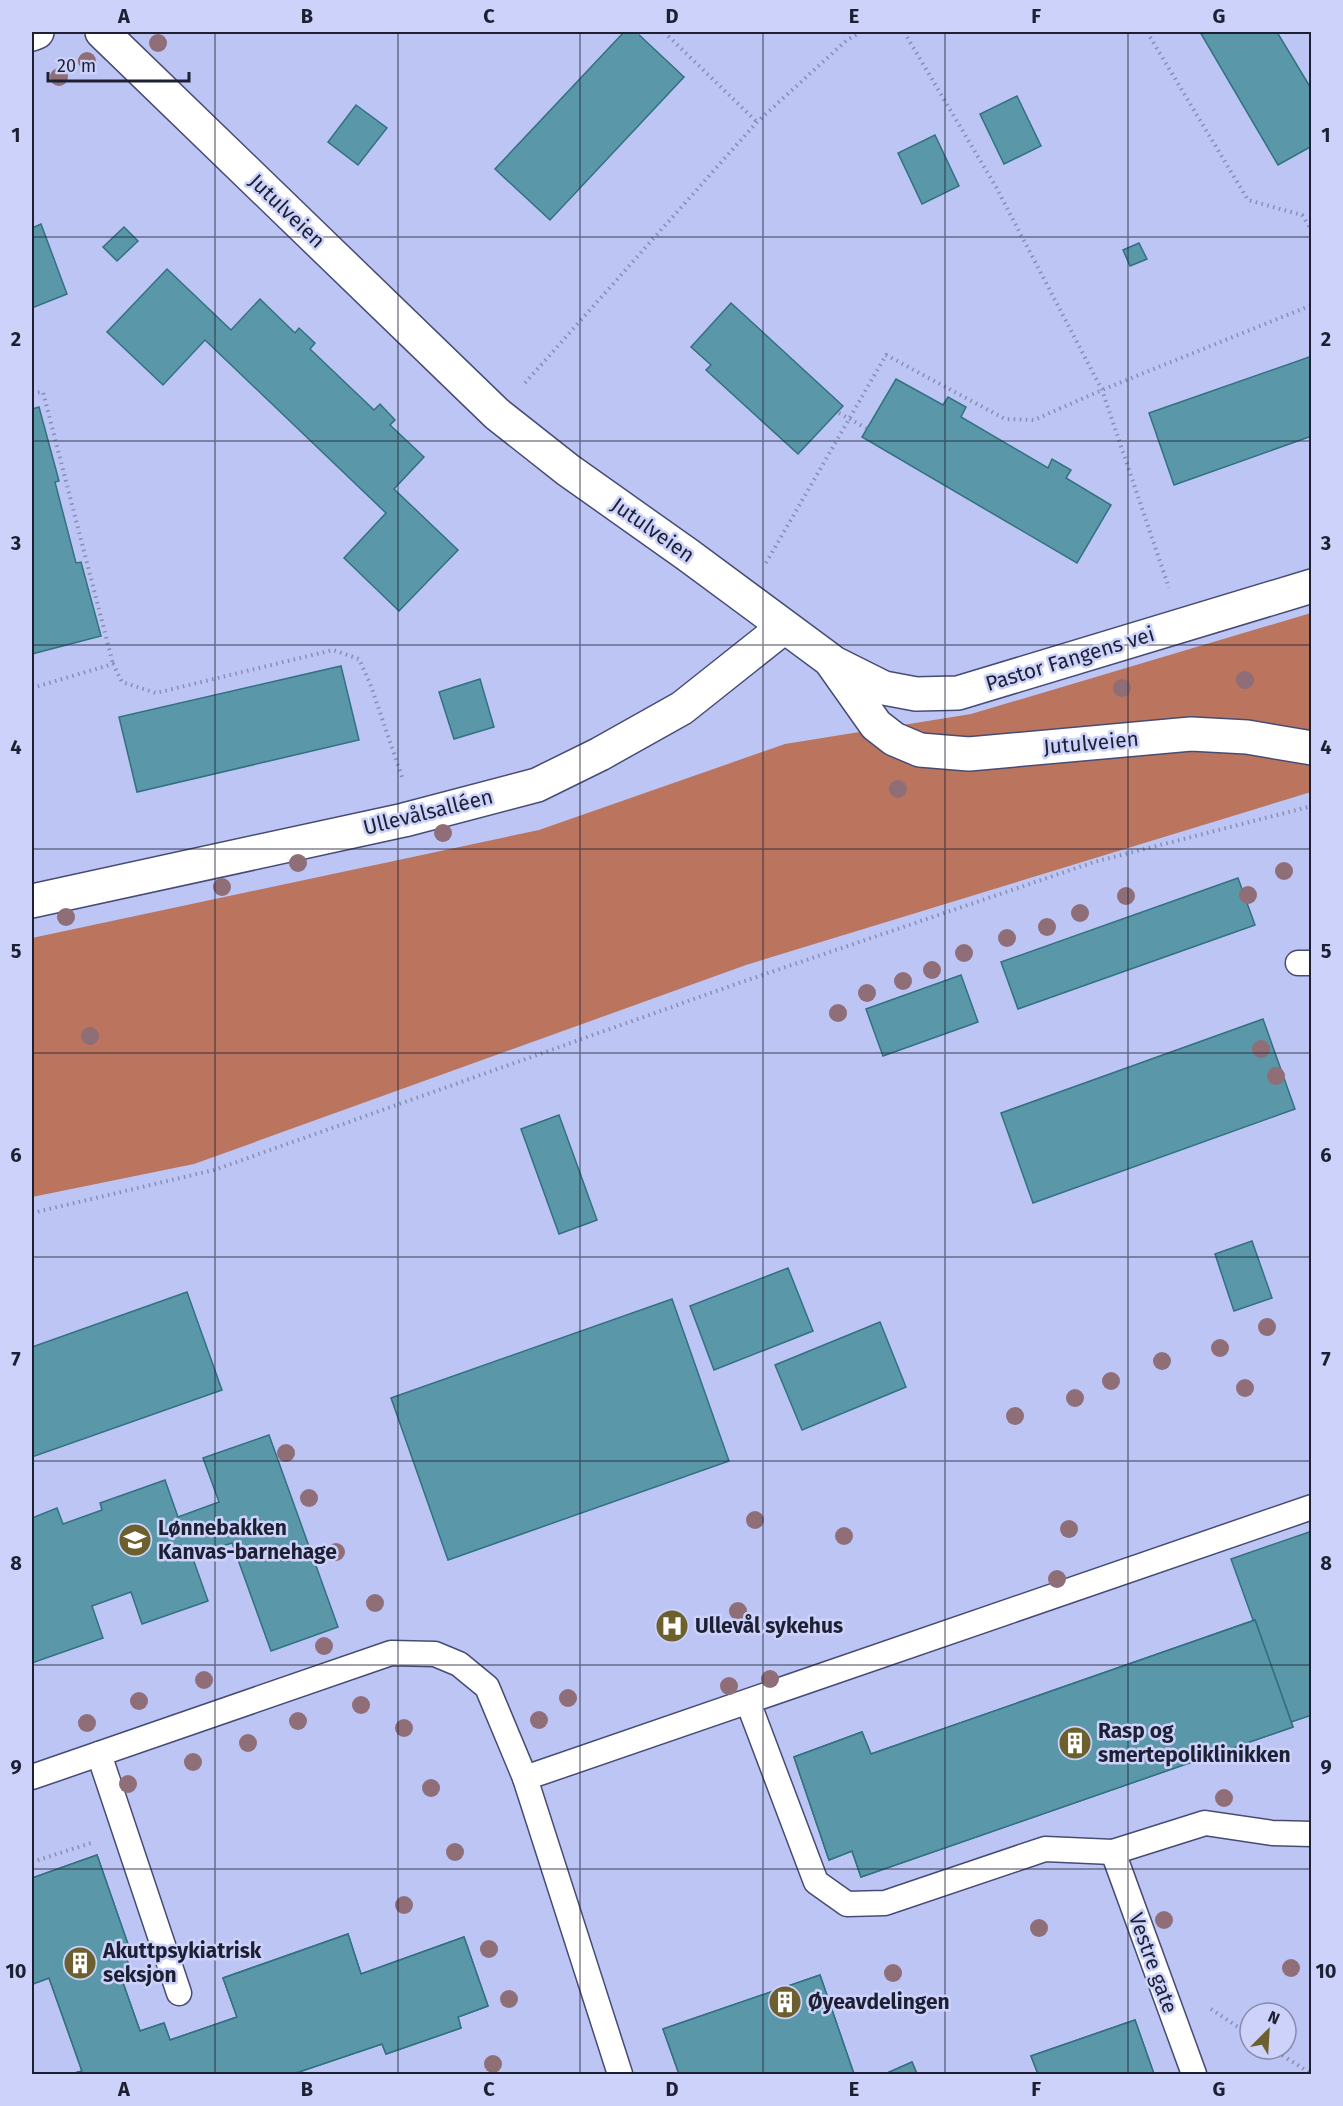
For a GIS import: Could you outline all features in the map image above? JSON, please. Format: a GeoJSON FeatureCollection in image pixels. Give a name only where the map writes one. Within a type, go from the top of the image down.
{"type":"FeatureCollection","features":[{"type":"Feature","properties":{"kind":"street"},"geometry":{"type":"LineString","coordinates":[[32,34],[37,32]]}},
{"type":"Feature","properties":{"kind":"street","name":"Jutulveien"},"geometry":{"type":"LineString","coordinates":[[102,32],[496,414],[568,470],[830,660],[876,725],[894,739],[920,750],[969,754],[1191,735],[1247,737],[1311,748]]}},
{"type":"Feature","properties":{"kind":"street","name":"Pastor Fangens vei"},"geometry":{"type":"LineString","coordinates":[[830,660],[884,688],[916,694],[958,693],[1311,586]]}},
{"type":"Feature","properties":{"kind":"street","name":"Ullevålsalléen"},"geometry":{"type":"LineString","coordinates":[[32,901],[404,820],[537,785],[600,754],[682,708],[784,627]]}},
{"type":"Feature","properties":{"kind":"lane"},"geometry":{"type":"LineString","coordinates":[[525,1778],[1311,1507]]}},
{"type":"Feature","properties":{"kind":"lane"},"geometry":{"type":"LineString","coordinates":[[32,1777],[391,1653],[435,1654],[459,1664],[487,1687],[525,1778],[620,2074]]}},
{"type":"Feature","properties":{"kind":"lane"},"geometry":{"type":"LineString","coordinates":[[748,1702],[816,1882],[847,1904],[885,1903],[1045,1849],[1113,1852],[1205,1823],[1272,1833],[1311,1834]]}},
{"type":"Feature","properties":{"kind":"lane"},"geometry":{"type":"LineString","coordinates":[[99,1754],[179,1993]]}},
{"type":"Feature","properties":{"kind":"lane","name":"Vestre gate"},"geometry":{"type":"LineString","coordinates":[[1113,1852],[1194,2074]]}},
{"type":"Feature","properties":{"kind":"path"},"geometry":{"type":"LineString","coordinates":[[664,32],[757,122]]}},
{"type":"Feature","properties":{"kind":"path"},"geometry":{"type":"LineString","coordinates":[[496,414],[757,122],[847,40],[861,32]]}},
{"type":"Feature","properties":{"kind":"path"},"geometry":{"type":"LineString","coordinates":[[904,32],[996,187],[1102,390],[1184,624]]}},
{"type":"Feature","properties":{"kind":"path"},"geometry":{"type":"LineString","coordinates":[[1147,32],[1248,200],[1302,215],[1311,231]]}},
{"type":"Feature","properties":{"kind":"path"},"geometry":{"type":"LineString","coordinates":[[746,597],[886,355],[1005,418],[1034,420],[1311,305]]}},
{"type":"Feature","properties":{"kind":"path"},"geometry":{"type":"LineString","coordinates":[[32,393],[43,392],[113,664],[122,682],[156,693],[333,650],[359,659],[403,781],[404,820]]}},
{"type":"Feature","properties":{"kind":"path"},"geometry":{"type":"LineString","coordinates":[[839,413],[866,428]]}},
{"type":"Feature","properties":{"kind":"path"},"geometry":{"type":"LineString","coordinates":[[32,688],[113,664]]}},
{"type":"Feature","properties":{"kind":"path"},"geometry":{"type":"LineString","coordinates":[[32,1213],[214,1170],[739,983],[1094,862],[1311,806]]}},
{"type":"Feature","properties":{"kind":"path"},"geometry":{"type":"LineString","coordinates":[[32,1862],[124,1832]]}},
{"type":"Feature","properties":{"kind":"path"},"geometry":{"type":"LineString","coordinates":[[1291,2061],[1311,2074]]}},
{"type":"Feature","properties":{"kind":"shaded area"},"geometry":{"type":"Polygon","coordinates":[[[1311,613],[1311,792],[746,965],[194,1164],[32,1197],[32,938],[539,830],[785,744],[971,714],[1311,613]]]}},
{"type":"Feature","properties":{"kind":"building"},"geometry":{"type":"Polygon","coordinates":[[[624,32],[636,32],[684,77],[550,220],[495,169],[624,32]]]}},
{"type":"Feature","properties":{"kind":"building"},"geometry":{"type":"Polygon","coordinates":[[[1200,32],[1277,32],[1312,90],[1312,146],[1278,165],[1200,32]]]}},
{"type":"Feature","properties":{"kind":"building"},"geometry":{"type":"Polygon","coordinates":[[[1017,96],[1041,146],[1004,164],[980,114],[1017,96]]]}},
{"type":"Feature","properties":{"kind":"building"},"geometry":{"type":"Polygon","coordinates":[[[356,105],[387,128],[358,165],[328,142],[356,105]]]}},
{"type":"Feature","properties":{"kind":"building"},"geometry":{"type":"Polygon","coordinates":[[[935,135],[959,186],[922,204],[898,153],[935,135]]]}},
{"type":"Feature","properties":{"kind":"building"},"geometry":{"type":"Polygon","coordinates":[[[41,224],[67,294],[32,308],[32,228],[41,224]]]}},
{"type":"Feature","properties":{"kind":"building"},"geometry":{"type":"Polygon","coordinates":[[[124,227],[138,241],[117,261],[103,247],[124,227]]]}},
{"type":"Feature","properties":{"kind":"building"},"geometry":{"type":"Polygon","coordinates":[[[1139,243],[1147,259],[1130,266],[1123,250],[1139,243]]]}},
{"type":"Feature","properties":{"kind":"building"},"geometry":{"type":"Polygon","coordinates":[[[167,269],[231,330],[260,299],[295,333],[299,328],[315,343],[310,349],[374,410],[380,404],[395,420],[390,425],[424,457],[394,489],[458,550],[399,611],[344,558],[386,513],[205,340],[163,385],[107,332],[167,269]]]}},
{"type":"Feature","properties":{"kind":"building"},"geometry":{"type":"Polygon","coordinates":[[[731,303],[843,406],[798,454],[706,370],[711,365],[691,347],[731,303]]]}},
{"type":"Feature","properties":{"kind":"building"},"geometry":{"type":"Polygon","coordinates":[[[1312,356],[1312,436],[1174,485],[1149,413],[1312,356]]]}},
{"type":"Feature","properties":{"kind":"building"},"geometry":{"type":"Polygon","coordinates":[[[896,379],[943,405],[948,397],[966,407],[961,417],[1048,468],[1052,459],[1071,470],[1066,478],[1111,505],[1077,563],[862,437],[896,379]]]}},
{"type":"Feature","properties":{"kind":"building"},"geometry":{"type":"Polygon","coordinates":[[[39,407],[59,481],[55,482],[76,563],[81,562],[101,636],[32,654],[32,409],[39,407]]]}},
{"type":"Feature","properties":{"kind":"building"},"geometry":{"type":"Polygon","coordinates":[[[341,666],[359,740],[137,792],[119,717],[341,666]]]}},
{"type":"Feature","properties":{"kind":"building"},"geometry":{"type":"Polygon","coordinates":[[[480,679],[494,727],[454,739],[439,692],[480,679]]]}},
{"type":"Feature","properties":{"kind":"building"},"geometry":{"type":"Polygon","coordinates":[[[1238,878],[1255,925],[1018,1009],[1001,962],[1238,878]]]}},
{"type":"Feature","properties":{"kind":"building"},"geometry":{"type":"Polygon","coordinates":[[[961,975],[978,1022],[883,1056],[866,1009],[961,975]]]}},
{"type":"Feature","properties":{"kind":"building"},"geometry":{"type":"Polygon","coordinates":[[[1263,1019],[1295,1109],[1033,1203],[1001,1113],[1263,1019]]]}},
{"type":"Feature","properties":{"kind":"building"},"geometry":{"type":"Polygon","coordinates":[[[559,1115],[597,1220],[559,1234],[521,1129],[559,1115]]]}},
{"type":"Feature","properties":{"kind":"building"},"geometry":{"type":"Polygon","coordinates":[[[1252,1241],[1272,1298],[1234,1311],[1215,1254],[1252,1241]]]}},
{"type":"Feature","properties":{"kind":"building"},"geometry":{"type":"Polygon","coordinates":[[[788,1268],[813,1331],[714,1370],[690,1306],[788,1268]]]}},
{"type":"Feature","properties":{"kind":"building"},"geometry":{"type":"Polygon","coordinates":[[[187,1292],[222,1390],[32,1457],[32,1347],[187,1292]]]}},
{"type":"Feature","properties":{"kind":"building"},"geometry":{"type":"Polygon","coordinates":[[[672,1299],[729,1461],[448,1560],[391,1398],[672,1299]]]}},
{"type":"Feature","properties":{"kind":"building"},"geometry":{"type":"Polygon","coordinates":[[[880,1322],[906,1387],[802,1430],[775,1365],[880,1322]]]}},
{"type":"Feature","properties":{"kind":"building"},"geometry":{"type":"Polygon","coordinates":[[[269,1435],[338,1627],[271,1651],[232,1543],[192,1556],[208,1601],[142,1624],[131,1592],[92,1606],[103,1638],[32,1663],[32,1518],[57,1508],[63,1524],[102,1510],[100,1503],[165,1480],[178,1517],[219,1502],[203,1458],[269,1435]]]}},
{"type":"Feature","properties":{"kind":"building"},"geometry":{"type":"Polygon","coordinates":[[[1312,1531],[1312,1715],[1291,1722],[1231,1559],[1312,1531]]]}},
{"type":"Feature","properties":{"kind":"building","name":"Rasp og smertepoliklinikken"},"geometry":{"type":"Polygon","coordinates":[[[1255,1620],[1293,1727],[861,1877],[852,1851],[829,1860],[794,1757],[862,1732],[871,1754],[1255,1620]]]}},
{"type":"Feature","properties":{"kind":"building","name":"Rasp og smertepoliklinikken"},"geometry":{"type":"Polygon","coordinates":[[[1255,1620],[1293,1727],[861,1877],[852,1851],[829,1860],[794,1757],[862,1732],[871,1754],[1255,1620]]]}},
{"type":"Feature","properties":{"kind":"building","name":"Akuttpsykiatrisk seksjon"},"geometry":{"type":"Polygon","coordinates":[[[97,1855],[130,1950],[124,1952],[133,1976],[122,1980],[140,2031],[164,2023],[170,2040],[237,2017],[223,1978],[348,1934],[361,1974],[464,1937],[488,2006],[458,2017],[461,2028],[386,2054],[382,2044],[293,2074],[71,2074],[82,2071],[49,1978],[33,1984],[32,1979],[32,1878],[97,1855]]]}},
{"type":"Feature","properties":{"kind":"building","name":"Akuttpsykiatrisk seksjon"},"geometry":{"type":"Polygon","coordinates":[[[97,1855],[130,1950],[124,1952],[133,1976],[122,1980],[140,2031],[164,2023],[170,2040],[237,2017],[223,1978],[348,1934],[361,1974],[464,1937],[488,2006],[458,2017],[461,2028],[386,2054],[382,2044],[293,2074],[71,2074],[82,2071],[49,1978],[33,1984],[32,1979],[32,1878],[97,1855]]]}},
{"type":"Feature","properties":{"kind":"building","name":"Øyeavdelingen"},"geometry":{"type":"Polygon","coordinates":[[[820,1975],[854,2074],[679,2074],[663,2029],[820,1975]]]}},
{"type":"Feature","properties":{"kind":"building","name":"Øyeavdelingen"},"geometry":{"type":"Polygon","coordinates":[[[820,1975],[854,2074],[679,2074],[663,2029],[820,1975]]]}},
{"type":"Feature","properties":{"kind":"building"},"geometry":{"type":"Polygon","coordinates":[[[1135,2020],[1154,2074],[1038,2074],[1031,2056],[1135,2020]]]}},
{"type":"Feature","properties":{"kind":"building"},"geometry":{"type":"Polygon","coordinates":[[[1135,2020],[1154,2074],[1038,2074],[1031,2056],[1135,2020]]]}},
{"type":"Feature","properties":{"kind":"building","name":"Øyeavdelingen"},"geometry":{"type":"Polygon","coordinates":[[[912,2062],[917,2074],[885,2074],[912,2062]]]}},
{"type":"Feature","properties":{"kind":"building","name":"Øyeavdelingen"},"geometry":{"type":"Polygon","coordinates":[[[912,2062],[917,2074],[885,2074],[912,2062]]]}},
{"type":"Feature","properties":{"kind":"place","name":"Lønnebakken Kanvas-barnehage"},"geometry":{"type":"Point","coordinates":[135,1540]}},
{"type":"Feature","properties":{"kind":"place","name":"Ullevål sykehus"},"geometry":{"type":"Point","coordinates":[672,1626]}},
{"type":"Feature","properties":{"kind":"place","name":"Rasp og smertepoliklinikken"},"geometry":{"type":"Point","coordinates":[1075,1743]}},
{"type":"Feature","properties":{"kind":"place","name":"Akuttpsykiatrisk seksjon"},"geometry":{"type":"Point","coordinates":[80,1963]}},
{"type":"Feature","properties":{"kind":"place","name":"Øyeavdelingen"},"geometry":{"type":"Point","coordinates":[785,2002]}}]}
